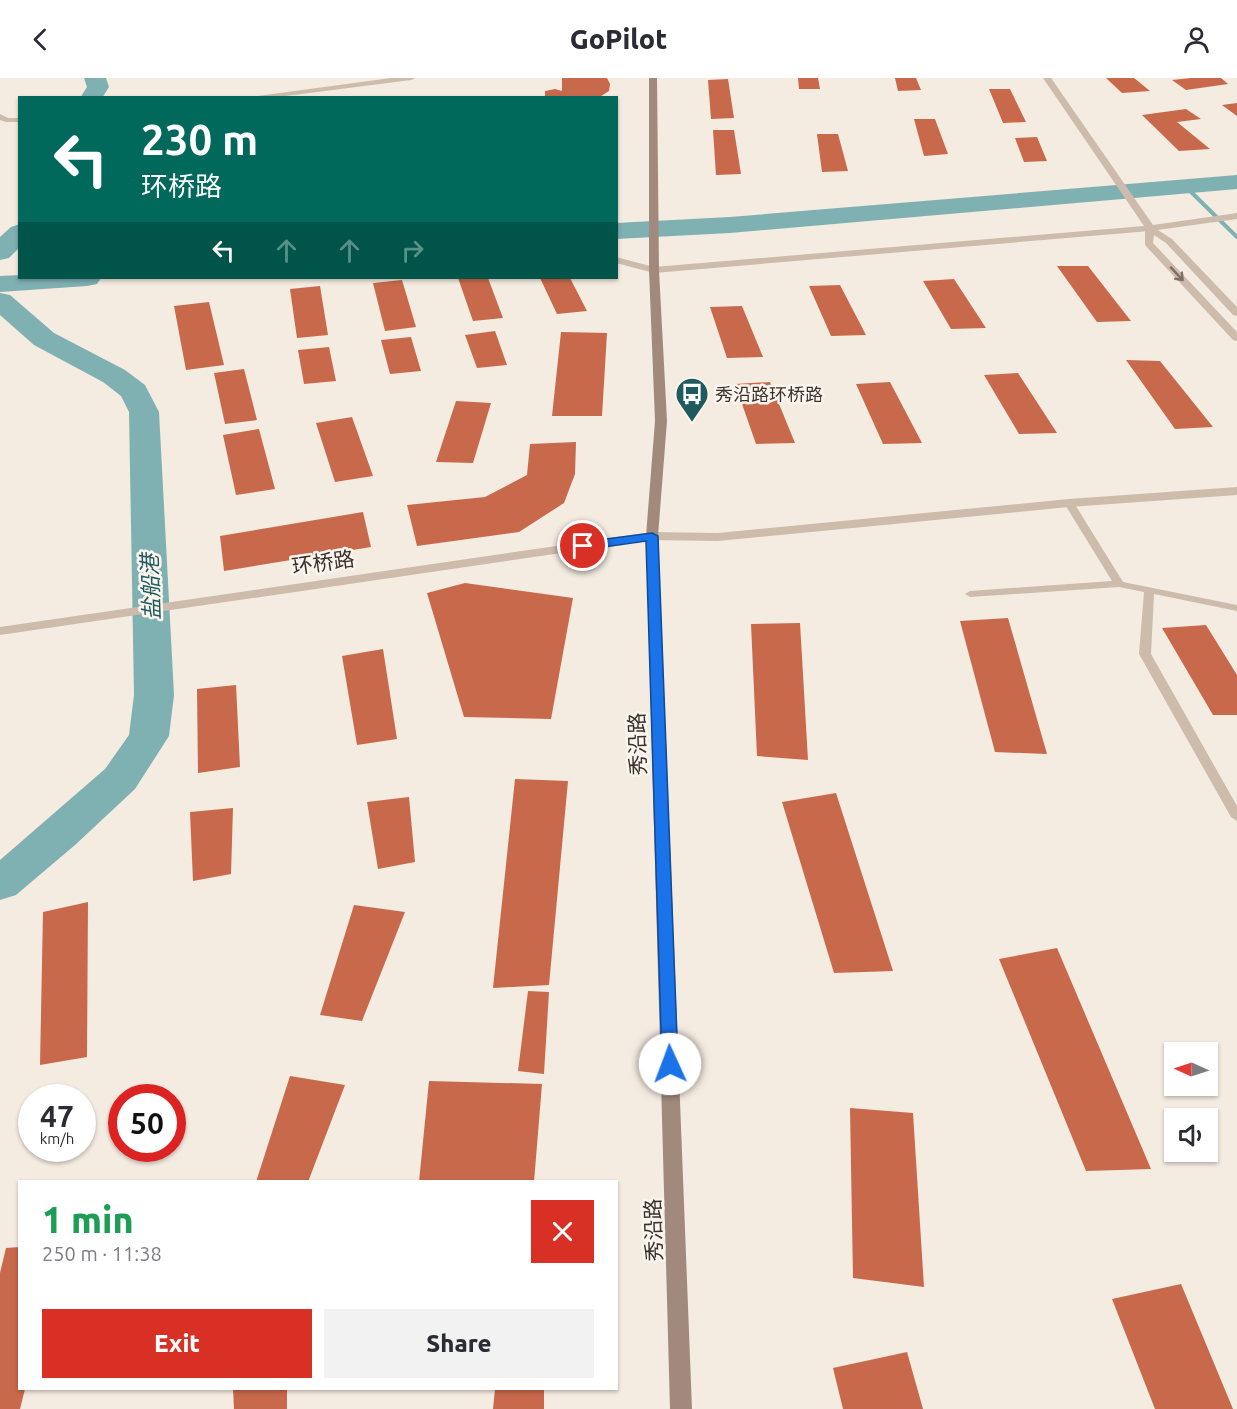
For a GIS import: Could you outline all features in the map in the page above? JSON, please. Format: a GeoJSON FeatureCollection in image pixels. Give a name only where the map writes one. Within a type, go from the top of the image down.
{"type":"FeatureCollection","features":[{"type":"Feature","properties":{"kind":"main road","name":"秀沿路"},"geometry":{"type":"LineString","coordinates":[[653,78],[654,270],[661,421],[652,536],[681,1409]]}},
{"type":"Feature","properties":{"kind":"street"},"geometry":{"type":"LineString","coordinates":[[344,78],[352,89]]}},
{"type":"Feature","properties":{"kind":"street"},"geometry":{"type":"LineString","coordinates":[[270,96],[352,89],[411,78]]}},
{"type":"Feature","properties":{"kind":"street"},"geometry":{"type":"LineString","coordinates":[[1047,78],[1150,228],[1168,241],[1237,313]]}},
{"type":"Feature","properties":{"kind":"street"},"geometry":{"type":"LineString","coordinates":[[0,116],[6,120],[18,120]]}},
{"type":"Feature","properties":{"kind":"street"},"geometry":{"type":"LineString","coordinates":[[618,261],[654,270],[1150,228],[1237,216]]}},
{"type":"Feature","properties":{"kind":"street"},"geometry":{"type":"LineString","coordinates":[[1150,228],[1148,243],[1237,338]]}},
{"type":"Feature","properties":{"kind":"street","name":"环桥路"},"geometry":{"type":"LineString","coordinates":[[0,631],[652,536],[718,537],[1069,503],[1237,491]]}},
{"type":"Feature","properties":{"kind":"lane"},"geometry":{"type":"LineString","coordinates":[[1069,503],[1119,584]]}},
{"type":"Feature","properties":{"kind":"lane"},"geometry":{"type":"LineString","coordinates":[[970,594],[1119,584],[1237,608]]}},
{"type":"Feature","properties":{"kind":"lane"},"geometry":{"type":"LineString","coordinates":[[1149,591],[1145,654],[1237,816]]}},
{"type":"Feature","properties":{"kind":"building"},"geometry":{"type":"Polygon","coordinates":[[[562,78],[607,78],[610,84],[609,91],[601,96],[545,96],[545,91],[555,89],[562,91],[562,78]]]}},
{"type":"Feature","properties":{"kind":"building"},"geometry":{"type":"Polygon","coordinates":[[[798,78],[818,78],[820,89],[799,89],[798,78]]]}},
{"type":"Feature","properties":{"kind":"building"},"geometry":{"type":"Polygon","coordinates":[[[895,78],[916,78],[921,90],[898,91],[895,78]]]}},
{"type":"Feature","properties":{"kind":"building"},"geometry":{"type":"Polygon","coordinates":[[[1106,78],[1134,78],[1150,91],[1122,93],[1106,78]]]}},
{"type":"Feature","properties":{"kind":"building"},"geometry":{"type":"Polygon","coordinates":[[[1221,78],[1228,84],[1186,90],[1172,80],[1221,78]]]}},
{"type":"Feature","properties":{"kind":"building"},"geometry":{"type":"Polygon","coordinates":[[[728,79],[734,118],[711,119],[708,80],[728,79]]]}},
{"type":"Feature","properties":{"kind":"building"},"geometry":{"type":"Polygon","coordinates":[[[989,89],[1010,89],[1026,122],[1003,123],[989,89]]]}},
{"type":"Feature","properties":{"kind":"building"},"geometry":{"type":"Polygon","coordinates":[[[1237,103],[1237,116],[1222,105],[1237,103]]]}},
{"type":"Feature","properties":{"kind":"building"},"geometry":{"type":"Polygon","coordinates":[[[1186,109],[1201,119],[1177,122],[1210,149],[1179,151],[1142,115],[1186,109]]]}},
{"type":"Feature","properties":{"kind":"building"},"geometry":{"type":"Polygon","coordinates":[[[914,119],[935,119],[948,154],[924,156],[914,119]]]}},
{"type":"Feature","properties":{"kind":"building"},"geometry":{"type":"Polygon","coordinates":[[[713,130],[734,130],[741,174],[716,175],[713,130]]]}},
{"type":"Feature","properties":{"kind":"building"},"geometry":{"type":"Polygon","coordinates":[[[817,134],[838,134],[848,171],[822,172],[817,134]]]}},
{"type":"Feature","properties":{"kind":"building"},"geometry":{"type":"Polygon","coordinates":[[[1037,137],[1047,161],[1024,162],[1015,138],[1037,137]]]}},
{"type":"Feature","properties":{"kind":"building"},"geometry":{"type":"Polygon","coordinates":[[[1057,266],[1088,266],[1131,321],[1097,322],[1057,266]]]}},
{"type":"Feature","properties":{"kind":"building"},"geometry":{"type":"Polygon","coordinates":[[[458,279],[488,279],[503,318],[473,321],[458,279]]]}},
{"type":"Feature","properties":{"kind":"building"},"geometry":{"type":"Polygon","coordinates":[[[540,279],[571,279],[587,311],[557,314],[540,279]]]}},
{"type":"Feature","properties":{"kind":"building"},"geometry":{"type":"Polygon","coordinates":[[[954,279],[986,328],[951,329],[923,281],[954,279]]]}},
{"type":"Feature","properties":{"kind":"building"},"geometry":{"type":"Polygon","coordinates":[[[402,280],[416,327],[385,331],[373,283],[402,280]]]}},
{"type":"Feature","properties":{"kind":"building"},"geometry":{"type":"Polygon","coordinates":[[[840,285],[866,335],[831,336],[809,286],[840,285]]]}},
{"type":"Feature","properties":{"kind":"building"},"geometry":{"type":"Polygon","coordinates":[[[320,286],[328,335],[297,338],[290,289],[320,286]]]}},
{"type":"Feature","properties":{"kind":"building"},"geometry":{"type":"Polygon","coordinates":[[[209,302],[224,365],[186,370],[174,306],[209,302]]]}},
{"type":"Feature","properties":{"kind":"building"},"geometry":{"type":"Polygon","coordinates":[[[742,306],[763,357],[727,358],[710,307],[742,306]]]}},
{"type":"Feature","properties":{"kind":"building"},"geometry":{"type":"Polygon","coordinates":[[[495,331],[507,365],[477,368],[465,335],[495,331]]]}},
{"type":"Feature","properties":{"kind":"building"},"geometry":{"type":"Polygon","coordinates":[[[561,332],[607,333],[602,416],[552,416],[561,332]]]}},
{"type":"Feature","properties":{"kind":"building"},"geometry":{"type":"Polygon","coordinates":[[[411,337],[421,371],[390,374],[381,340],[411,337]]]}},
{"type":"Feature","properties":{"kind":"building"},"geometry":{"type":"Polygon","coordinates":[[[329,347],[336,381],[304,384],[298,350],[329,347]]]}},
{"type":"Feature","properties":{"kind":"building"},"geometry":{"type":"Polygon","coordinates":[[[1126,360],[1160,361],[1213,427],[1175,429],[1126,360]]]}},
{"type":"Feature","properties":{"kind":"building"},"geometry":{"type":"Polygon","coordinates":[[[244,369],[257,420],[225,424],[214,373],[244,369]]]}},
{"type":"Feature","properties":{"kind":"building"},"geometry":{"type":"Polygon","coordinates":[[[1018,373],[1057,433],[1019,434],[984,375],[1018,373]]]}},
{"type":"Feature","properties":{"kind":"building"},"geometry":{"type":"Polygon","coordinates":[[[770,382],[795,443],[756,444],[735,384],[770,382]]]}},
{"type":"Feature","properties":{"kind":"building"},"geometry":{"type":"Polygon","coordinates":[[[890,382],[922,443],[883,444],[856,384],[890,382]]]}},
{"type":"Feature","properties":{"kind":"building"},"geometry":{"type":"Polygon","coordinates":[[[456,401],[491,403],[473,463],[436,462],[456,401]]]}},
{"type":"Feature","properties":{"kind":"building"},"geometry":{"type":"Polygon","coordinates":[[[352,417],[373,476],[335,482],[316,423],[352,417]]]}},
{"type":"Feature","properties":{"kind":"building"},"geometry":{"type":"Polygon","coordinates":[[[259,429],[275,489],[236,495],[223,435],[259,429]]]}},
{"type":"Feature","properties":{"kind":"building"},"geometry":{"type":"Polygon","coordinates":[[[576,442],[575,474],[564,503],[519,532],[417,546],[407,505],[485,497],[527,475],[530,444],[576,442]]]}},
{"type":"Feature","properties":{"kind":"building"},"geometry":{"type":"Polygon","coordinates":[[[363,512],[371,547],[224,571],[220,536],[363,512]]]}},
{"type":"Feature","properties":{"kind":"building"},"geometry":{"type":"Polygon","coordinates":[[[465,583],[573,598],[551,719],[464,717],[427,593],[465,583]]]}},
{"type":"Feature","properties":{"kind":"building"},"geometry":{"type":"Polygon","coordinates":[[[1008,618],[1047,754],[995,752],[960,621],[1008,618]]]}},
{"type":"Feature","properties":{"kind":"building"},"geometry":{"type":"Polygon","coordinates":[[[800,623],[808,760],[757,756],[751,624],[800,623]]]}},
{"type":"Feature","properties":{"kind":"building"},"geometry":{"type":"Polygon","coordinates":[[[1206,625],[1237,675],[1237,715],[1213,715],[1162,628],[1206,625]]]}},
{"type":"Feature","properties":{"kind":"building"},"geometry":{"type":"Polygon","coordinates":[[[383,649],[397,739],[357,745],[342,656],[383,649]]]}},
{"type":"Feature","properties":{"kind":"building"},"geometry":{"type":"Polygon","coordinates":[[[236,685],[240,767],[198,773],[197,689],[236,685]]]}},
{"type":"Feature","properties":{"kind":"building"},"geometry":{"type":"Polygon","coordinates":[[[515,779],[568,781],[549,985],[493,988],[515,779]]]}},
{"type":"Feature","properties":{"kind":"building"},"geometry":{"type":"Polygon","coordinates":[[[836,793],[893,971],[834,973],[782,802],[836,793]]]}},
{"type":"Feature","properties":{"kind":"building"},"geometry":{"type":"Polygon","coordinates":[[[409,797],[415,862],[378,869],[367,802],[409,797]]]}},
{"type":"Feature","properties":{"kind":"building"},"geometry":{"type":"Polygon","coordinates":[[[233,808],[231,874],[193,881],[190,812],[233,808]]]}},
{"type":"Feature","properties":{"kind":"building"},"geometry":{"type":"Polygon","coordinates":[[[88,902],[87,1057],[40,1065],[43,912],[88,902]]]}},
{"type":"Feature","properties":{"kind":"building"},"geometry":{"type":"Polygon","coordinates":[[[354,905],[405,912],[362,1021],[320,1015],[354,905]]]}},
{"type":"Feature","properties":{"kind":"building"},"geometry":{"type":"Polygon","coordinates":[[[1057,948],[1151,1169],[1086,1171],[999,959],[1057,948]]]}},
{"type":"Feature","properties":{"kind":"building"},"geometry":{"type":"Polygon","coordinates":[[[528,991],[549,992],[544,1074],[518,1071],[528,991]]]}},
{"type":"Feature","properties":{"kind":"building"},"geometry":{"type":"Polygon","coordinates":[[[290,1076],[345,1085],[309,1180],[257,1180],[290,1076]]]}},
{"type":"Feature","properties":{"kind":"building"},"geometry":{"type":"Polygon","coordinates":[[[429,1081],[542,1084],[534,1180],[419,1180],[429,1081]]]}},
{"type":"Feature","properties":{"kind":"building"},"geometry":{"type":"Polygon","coordinates":[[[850,1108],[913,1113],[924,1287],[853,1278],[850,1108]]]}},
{"type":"Feature","properties":{"kind":"building"},"geometry":{"type":"Polygon","coordinates":[[[18,1247],[18,1390],[25,1390],[20,1409],[0,1409],[0,1273],[6,1248],[18,1247]]]}},
{"type":"Feature","properties":{"kind":"building"},"geometry":{"type":"Polygon","coordinates":[[[1181,1284],[1233,1409],[1155,1409],[1112,1299],[1181,1284]]]}},
{"type":"Feature","properties":{"kind":"building"},"geometry":{"type":"Polygon","coordinates":[[[907,1352],[923,1409],[843,1409],[833,1368],[907,1352]]]}},
{"type":"Feature","properties":{"kind":"building"},"geometry":{"type":"Polygon","coordinates":[[[233,1390],[287,1390],[287,1409],[234,1409],[233,1390]]]}},
{"type":"Feature","properties":{"kind":"building"},"geometry":{"type":"Polygon","coordinates":[[[495,1390],[544,1390],[544,1409],[493,1409],[495,1390]]]}},
{"type":"Feature","properties":{"kind":"waterway","name":"盐船港"},"geometry":{"type":"LineString","coordinates":[[92,96],[98,87],[95,78]]}},
{"type":"Feature","properties":{"kind":"waterway"},"geometry":{"type":"LineString","coordinates":[[618,231],[730,225],[1237,182]]}},
{"type":"Feature","properties":{"kind":"waterway"},"geometry":{"type":"LineString","coordinates":[[1186,187],[1237,237]]}},
{"type":"Feature","properties":{"kind":"waterway","name":"盐船港"},"geometry":{"type":"LineString","coordinates":[[0,252],[18,234]]}},
{"type":"Feature","properties":{"kind":"waterway"},"geometry":{"type":"LineString","coordinates":[[0,284],[72,279]]}},
{"type":"Feature","properties":{"kind":"waterway","name":"盐船港"},"geometry":{"type":"LineString","coordinates":[[0,301],[44,339],[114,376],[134,391],[144,412],[154,695],[149,736],[120,779],[60,834],[0,884]]}},
{"type":"Feature","properties":{"kind":"place","name":"秀沿路环桥路"},"geometry":{"type":"Point","coordinates":[692,423]}},
{"type":"Feature","properties":{"kind":"route"},"geometry":{"type":"LineString","coordinates":[[583,546],[652,536],[670,1064]]}}]}
